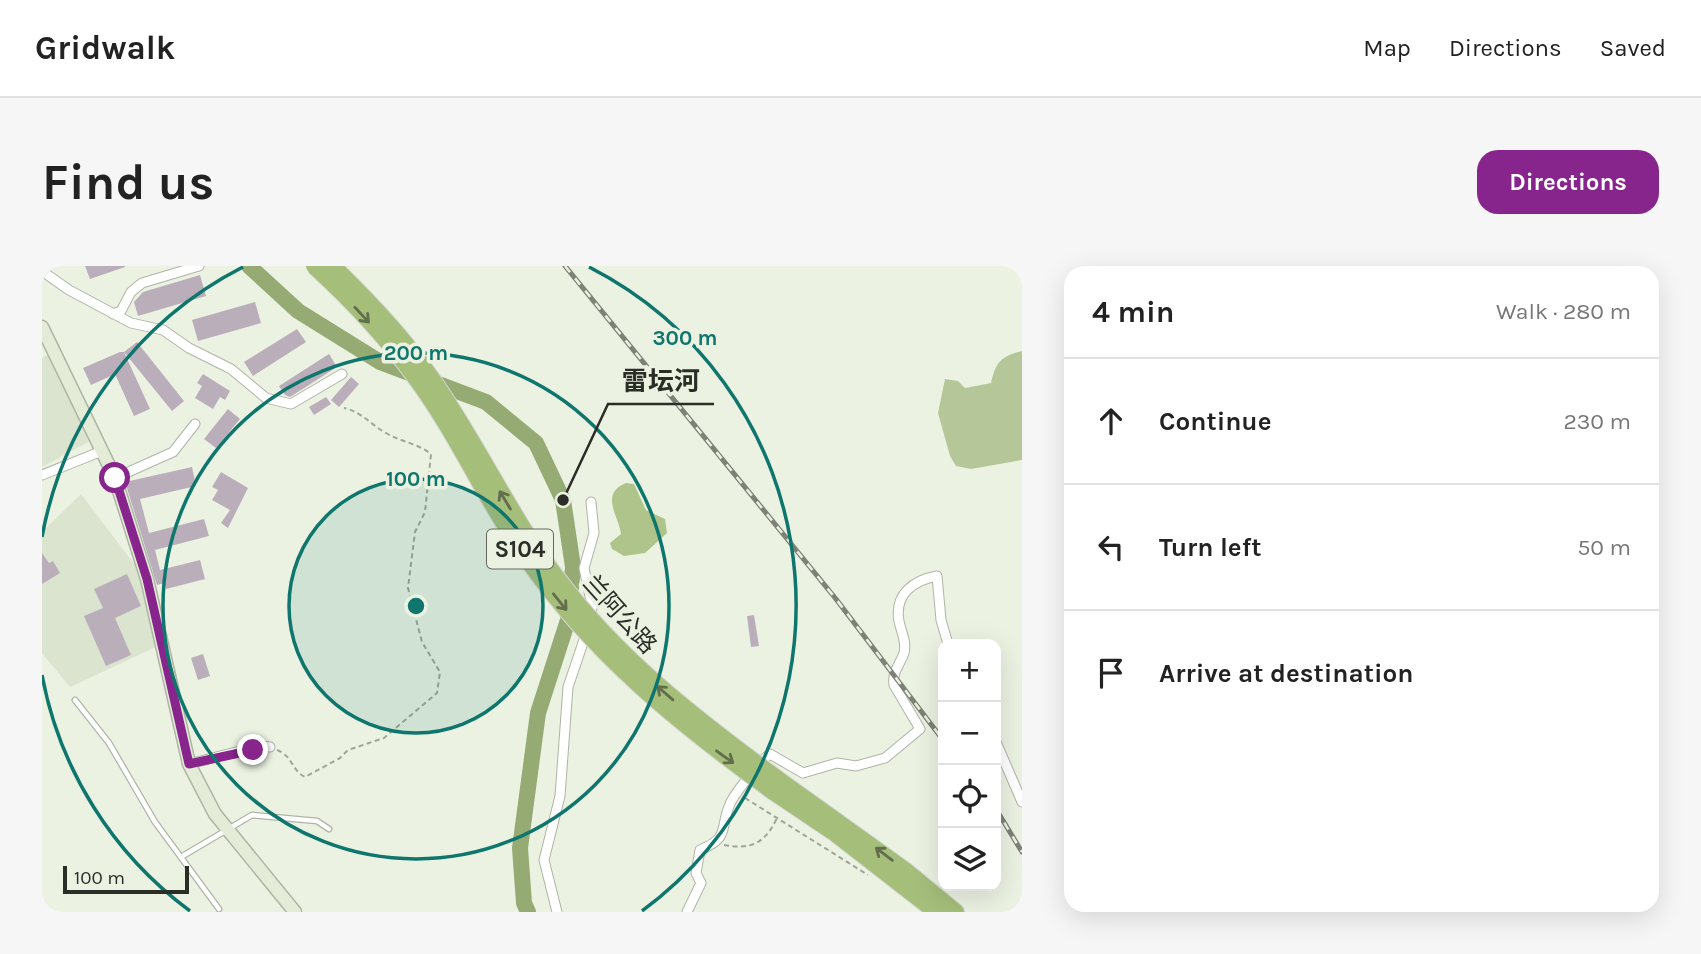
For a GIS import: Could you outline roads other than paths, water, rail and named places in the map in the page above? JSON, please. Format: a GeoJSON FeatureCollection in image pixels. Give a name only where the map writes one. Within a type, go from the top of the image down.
{"type":"FeatureCollection","features":[{"type":"Feature","properties":{"kind":"highway","name":"兰阿公路"},"geometry":{"type":"LineString","coordinates":[[314,266],[374,328],[418,382],[520,549],[581,628],[660,706],[905,870],[956,912]]}},
{"type":"Feature","properties":{"kind":"highway","name":"兰阿公路"},"geometry":{"type":"LineString","coordinates":[[333,266],[384,319],[429,374],[519,523],[577,603],[621,651],[668,696],[775,785],[936,912]]}},
{"type":"Feature","properties":{"kind":"street"},"geometry":{"type":"LineString","coordinates":[[113,314],[121,311],[131,292],[142,283],[199,266]]}},
{"type":"Feature","properties":{"kind":"street"},"geometry":{"type":"LineString","coordinates":[[42,271],[69,290],[131,323],[163,330],[190,348],[231,369],[267,398],[291,404],[342,374]]}},
{"type":"Feature","properties":{"kind":"street"},"geometry":{"type":"LineString","coordinates":[[42,327],[115,478],[147,579],[189,764],[215,814],[295,912]]}},
{"type":"Feature","properties":{"kind":"street"},"geometry":{"type":"LineString","coordinates":[[115,478],[173,452],[195,424]]}},
{"type":"Feature","properties":{"kind":"street"},"geometry":{"type":"LineString","coordinates":[[42,475],[102,451]]}},
{"type":"Feature","properties":{"kind":"street"},"geometry":{"type":"LineString","coordinates":[[558,912],[544,860],[559,796],[568,687],[593,606],[584,568],[594,533],[591,502]]}},
{"type":"Feature","properties":{"kind":"street"},"geometry":{"type":"LineString","coordinates":[[687,912],[701,883],[696,873],[700,850],[719,841],[725,830],[729,807],[754,766],[770,754],[803,773],[837,763],[856,766],[894,753],[920,729],[894,685],[893,678],[904,654],[905,643],[898,610],[908,589],[918,580],[937,576],[941,620],[947,639]]}},
{"type":"Feature","properties":{"kind":"street"},"geometry":{"type":"LineString","coordinates":[[189,764],[260,746],[270,747]]}},
{"type":"Feature","properties":{"kind":"street"},"geometry":{"type":"LineString","coordinates":[[1001,754],[1022,802]]}},
{"type":"Feature","properties":{"kind":"lane"},"geometry":{"type":"LineString","coordinates":[[75,700],[109,743],[155,822],[219,909]]}},
{"type":"Feature","properties":{"kind":"lane"},"geometry":{"type":"LineString","coordinates":[[181,857],[252,815],[317,821],[329,829]]}},
{"type":"Feature","properties":{"kind":"waterway"},"geometry":{"type":"LineString","coordinates":[[249,266],[298,311],[380,362],[486,402],[536,443],[563,500],[573,567],[568,620],[538,713],[520,848],[524,903],[528,912]]}},
{"type":"Feature","properties":{"kind":"railway"},"geometry":{"type":"LineString","coordinates":[[565,266],[836,599],[938,733]]}},
{"type":"Feature","properties":{"kind":"railway"},"geometry":{"type":"LineString","coordinates":[[1001,817],[1022,852]]}},
{"type":"Feature","properties":{"kind":"place","name":"雷坛河"},"geometry":{"type":"Point","coordinates":[563,500]}}]}
